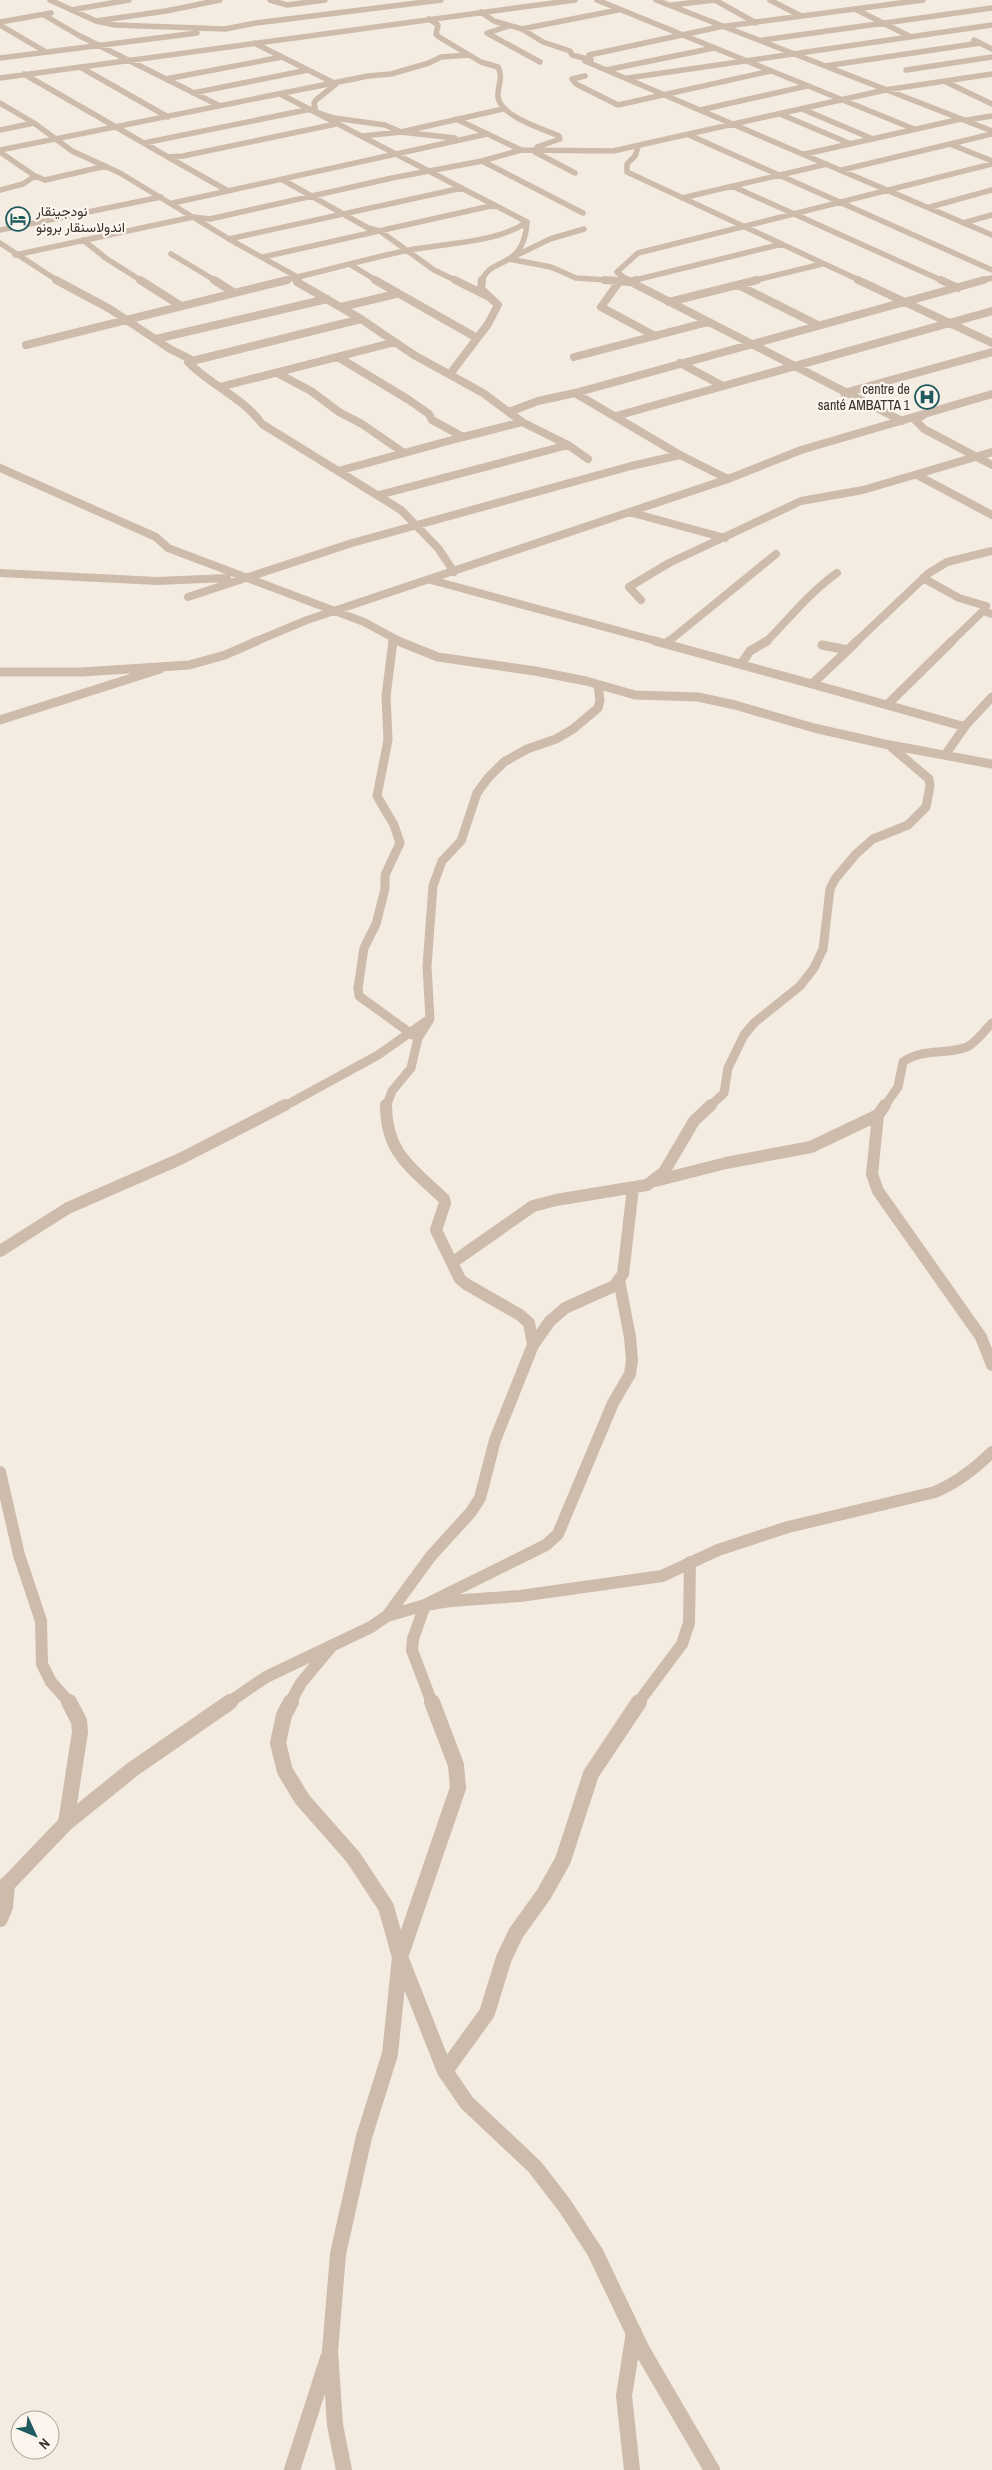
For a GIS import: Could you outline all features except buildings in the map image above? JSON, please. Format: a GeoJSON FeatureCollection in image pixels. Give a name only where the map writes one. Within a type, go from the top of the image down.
{"type":"FeatureCollection","features":[{"type":"Feature","properties":{"kind":"street"},"geometry":{"type":"LineString","coordinates":[[50,0],[68,10],[96,21],[115,25],[225,30]]}},
{"type":"Feature","properties":{"kind":"street"},"geometry":{"type":"LineString","coordinates":[[0,23],[113,1],[129,0]]}},
{"type":"Feature","properties":{"kind":"street"},"geometry":{"type":"LineString","coordinates":[[96,21],[166,11],[220,0]]}},
{"type":"Feature","properties":{"kind":"street"},"geometry":{"type":"LineString","coordinates":[[270,0],[288,5],[325,0]]}},
{"type":"Feature","properties":{"kind":"street"},"geometry":{"type":"LineString","coordinates":[[402,0],[412,4]]}},
{"type":"Feature","properties":{"kind":"street"},"geometry":{"type":"LineString","coordinates":[[0,58],[225,30],[256,23],[307,19],[441,0]]}},
{"type":"Feature","properties":{"kind":"street"},"geometry":{"type":"LineString","coordinates":[[531,0],[540,4]]}},
{"type":"Feature","properties":{"kind":"street"},"geometry":{"type":"LineString","coordinates":[[0,78],[263,42],[319,31],[575,0]]}},
{"type":"Feature","properties":{"kind":"street"},"geometry":{"type":"LineString","coordinates":[[597,0],[914,129]]}},
{"type":"Feature","properties":{"kind":"street"},"geometry":{"type":"LineString","coordinates":[[656,0],[726,26],[992,133]]}},
{"type":"Feature","properties":{"kind":"street"},"geometry":{"type":"LineString","coordinates":[[670,5],[715,0],[756,23]]}},
{"type":"Feature","properties":{"kind":"street"},"geometry":{"type":"LineString","coordinates":[[770,0],[801,16]]}},
{"type":"Feature","properties":{"kind":"street"},"geometry":{"type":"LineString","coordinates":[[893,0],[900,3]]}},
{"type":"Feature","properties":{"kind":"street"},"geometry":{"type":"LineString","coordinates":[[591,60],[589,55],[726,26],[923,0]]}},
{"type":"Feature","properties":{"kind":"street"},"geometry":{"type":"LineString","coordinates":[[761,40],[992,8]]}},
{"type":"Feature","properties":{"kind":"street"},"geometry":{"type":"LineString","coordinates":[[855,9],[911,37]]}},
{"type":"Feature","properties":{"kind":"street"},"geometry":{"type":"LineString","coordinates":[[522,29],[618,10]]}},
{"type":"Feature","properties":{"kind":"street"},"geometry":{"type":"LineString","coordinates":[[481,12],[494,21],[522,29],[543,42],[570,51],[572,55],[591,60]]}},
{"type":"Feature","properties":{"kind":"street"},"geometry":{"type":"LineString","coordinates":[[44,15],[78,35],[220,106]]}},
{"type":"Feature","properties":{"kind":"street"},"geometry":{"type":"LineString","coordinates":[[307,19],[313,24]]}},
{"type":"Feature","properties":{"kind":"street"},"geometry":{"type":"LineString","coordinates":[[429,19],[438,25],[436,34],[439,37],[469,55],[494,64],[501,71],[501,79],[498,84],[498,100],[503,109],[559,136],[560,139],[557,141],[531,150]]}},
{"type":"Feature","properties":{"kind":"street"},"geometry":{"type":"LineString","coordinates":[[0,23],[46,52]]}},
{"type":"Feature","properties":{"kind":"street"},"geometry":{"type":"LineString","coordinates":[[256,23],[263,42]]}},
{"type":"Feature","properties":{"kind":"street"},"geometry":{"type":"LineString","coordinates":[[626,78],[992,25]]}},
{"type":"Feature","properties":{"kind":"street"},"geometry":{"type":"LineString","coordinates":[[510,26],[487,34],[501,39],[540,62]]}},
{"type":"Feature","properties":{"kind":"street"},"geometry":{"type":"LineString","coordinates":[[955,30],[963,35]]}},
{"type":"Feature","properties":{"kind":"street"},"geometry":{"type":"LineString","coordinates":[[972,39],[992,49]]}},
{"type":"Feature","properties":{"kind":"street"},"geometry":{"type":"LineString","coordinates":[[254,43],[336,84]]}},
{"type":"Feature","properties":{"kind":"street"},"geometry":{"type":"LineString","coordinates":[[825,66],[980,43]]}},
{"type":"Feature","properties":{"kind":"street"},"geometry":{"type":"LineString","coordinates":[[606,70],[714,48]]}},
{"type":"Feature","properties":{"kind":"street"},"geometry":{"type":"LineString","coordinates":[[0,151],[368,76],[391,74],[429,63],[441,57],[469,55]]}},
{"type":"Feature","properties":{"kind":"street"},"geometry":{"type":"LineString","coordinates":[[166,79],[282,57]]}},
{"type":"Feature","properties":{"kind":"street"},"geometry":{"type":"LineString","coordinates":[[906,70],[992,58]]}},
{"type":"Feature","properties":{"kind":"street"},"geometry":{"type":"LineString","coordinates":[[591,60],[585,61],[992,235]]}},
{"type":"Feature","properties":{"kind":"street"},"geometry":{"type":"LineString","coordinates":[[80,67],[168,117]]}},
{"type":"Feature","properties":{"kind":"street"},"geometry":{"type":"LineString","coordinates":[[193,93],[308,70]]}},
{"type":"Feature","properties":{"kind":"street"},"geometry":{"type":"LineString","coordinates":[[585,76],[572,79],[576,84],[618,105],[770,71]]}},
{"type":"Feature","properties":{"kind":"street"},"geometry":{"type":"LineString","coordinates":[[24,74],[228,192]]}},
{"type":"Feature","properties":{"kind":"street"},"geometry":{"type":"LineString","coordinates":[[15,255],[193,217],[204,220],[210,219],[310,196],[482,161],[520,150],[613,151],[638,147],[885,90],[992,74]]}},
{"type":"Feature","properties":{"kind":"street"},"geometry":{"type":"LineString","coordinates":[[946,82],[992,104]]}},
{"type":"Feature","properties":{"kind":"street"},"geometry":{"type":"LineString","coordinates":[[313,111],[316,100],[336,84]]}},
{"type":"Feature","properties":{"kind":"street"},"geometry":{"type":"LineString","coordinates":[[700,110],[807,86]]}},
{"type":"Feature","properties":{"kind":"street"},"geometry":{"type":"LineString","coordinates":[[282,95],[527,222]]}},
{"type":"Feature","properties":{"kind":"street"},"geometry":{"type":"LineString","coordinates":[[0,103],[34,123],[83,157],[107,165],[299,278]]}},
{"type":"Feature","properties":{"kind":"street"},"geometry":{"type":"LineString","coordinates":[[0,110],[8,108]]}},
{"type":"Feature","properties":{"kind":"street"},"geometry":{"type":"LineString","coordinates":[[363,136],[401,132],[503,109]]}},
{"type":"Feature","properties":{"kind":"street"},"geometry":{"type":"LineString","coordinates":[[802,109],[873,139]]}},
{"type":"Feature","properties":{"kind":"street"},"geometry":{"type":"LineString","coordinates":[[144,143],[313,111],[334,118],[385,125],[401,132],[464,139]]}},
{"type":"Feature","properties":{"kind":"street"},"geometry":{"type":"LineString","coordinates":[[780,114],[851,144]]}},
{"type":"Feature","properties":{"kind":"street"},"geometry":{"type":"LineString","coordinates":[[805,154],[914,129],[992,116]]}},
{"type":"Feature","properties":{"kind":"street"},"geometry":{"type":"LineString","coordinates":[[456,119],[520,150]]}},
{"type":"Feature","properties":{"kind":"street"},"geometry":{"type":"LineString","coordinates":[[0,130],[34,123]]}},
{"type":"Feature","properties":{"kind":"street"},"geometry":{"type":"LineString","coordinates":[[168,157],[183,156],[336,124]]}},
{"type":"Feature","properties":{"kind":"street"},"geometry":{"type":"LineString","coordinates":[[842,170],[992,133]]}},
{"type":"Feature","properties":{"kind":"street"},"geometry":{"type":"LineString","coordinates":[[173,203],[487,134]]}},
{"type":"Feature","properties":{"kind":"street"},"geometry":{"type":"LineString","coordinates":[[689,135],[992,270]]}},
{"type":"Feature","properties":{"kind":"street"},"geometry":{"type":"LineString","coordinates":[[950,144],[992,162]]}},
{"type":"Feature","properties":{"kind":"street"},"geometry":{"type":"LineString","coordinates":[[638,147],[635,156],[627,164],[627,172],[992,343]]}},
{"type":"Feature","properties":{"kind":"street"},"geometry":{"type":"LineString","coordinates":[[531,150],[574,172]]}},
{"type":"Feature","properties":{"kind":"street"},"geometry":{"type":"LineString","coordinates":[[0,151],[35,176],[45,180],[107,165]]}},
{"type":"Feature","properties":{"kind":"street"},"geometry":{"type":"LineString","coordinates":[[482,161],[583,213]]}},
{"type":"Feature","properties":{"kind":"street"},"geometry":{"type":"LineString","coordinates":[[902,421],[629,282],[617,272],[638,253],[992,162]]}},
{"type":"Feature","properties":{"kind":"street"},"geometry":{"type":"LineString","coordinates":[[682,198],[827,164]]}},
{"type":"Feature","properties":{"kind":"street"},"geometry":{"type":"LineString","coordinates":[[0,190],[29,182],[35,176]]}},
{"type":"Feature","properties":{"kind":"street"},"geometry":{"type":"LineString","coordinates":[[283,180],[368,228],[380,231],[409,250],[434,270],[492,298]]}},
{"type":"Feature","properties":{"kind":"street"},"geometry":{"type":"LineString","coordinates":[[732,186],[958,288]]}},
{"type":"Feature","properties":{"kind":"street"},"geometry":{"type":"LineString","coordinates":[[230,239],[462,188]]}},
{"type":"Feature","properties":{"kind":"street"},"geometry":{"type":"LineString","coordinates":[[930,207],[992,190]]}},
{"type":"Feature","properties":{"kind":"street"},"geometry":{"type":"LineString","coordinates":[[0,230],[161,197]]}},
{"type":"Feature","properties":{"kind":"street"},"geometry":{"type":"LineString","coordinates":[[263,257],[495,205]]}},
{"type":"Feature","properties":{"kind":"street"},"geometry":{"type":"LineString","coordinates":[[963,223],[992,215]]}},
{"type":"Feature","properties":{"kind":"street"},"geometry":{"type":"LineString","coordinates":[[26,345],[124,319],[409,250],[480,239],[508,232],[527,222]]}},
{"type":"Feature","properties":{"kind":"street"},"geometry":{"type":"LineString","coordinates":[[512,258],[527,232],[527,222]]}},
{"type":"Feature","properties":{"kind":"street"},"geometry":{"type":"LineString","coordinates":[[450,374],[496,312],[498,305],[481,290],[483,275],[490,268],[557,237],[584,229]]}},
{"type":"Feature","properties":{"kind":"street"},"geometry":{"type":"LineString","coordinates":[[132,230],[144,238]]}},
{"type":"Feature","properties":{"kind":"street"},"geometry":{"type":"LineString","coordinates":[[83,240],[107,259],[181,306]]}},
{"type":"Feature","properties":{"kind":"street"},"geometry":{"type":"LineString","coordinates":[[0,243],[15,255],[70,290],[124,319],[190,359],[188,362],[202,378],[220,387],[257,415],[262,424],[379,495],[418,525],[438,548],[454,572]]}},
{"type":"Feature","properties":{"kind":"street"},"geometry":{"type":"LineString","coordinates":[[512,258],[551,267],[565,275],[576,278],[629,282],[782,244]]}},
{"type":"Feature","properties":{"kind":"street"},"geometry":{"type":"LineString","coordinates":[[171,254],[233,292]]}},
{"type":"Feature","properties":{"kind":"street"},"geometry":{"type":"LineString","coordinates":[[670,302],[822,264]]}},
{"type":"Feature","properties":{"kind":"street"},"geometry":{"type":"LineString","coordinates":[[351,265],[396,294],[477,338]]}},
{"type":"Feature","properties":{"kind":"street"},"geometry":{"type":"LineString","coordinates":[[299,278],[297,282],[450,374],[522,422],[568,445],[588,459]]}},
{"type":"Feature","properties":{"kind":"street"},"geometry":{"type":"LineString","coordinates":[[509,412],[538,400],[576,393],[750,343],[992,278]]}},
{"type":"Feature","properties":{"kind":"street"},"geometry":{"type":"LineString","coordinates":[[619,282],[601,307],[655,336]]}},
{"type":"Feature","properties":{"kind":"street"},"geometry":{"type":"LineString","coordinates":[[738,285],[818,325]]}},
{"type":"Feature","properties":{"kind":"street"},"geometry":{"type":"LineString","coordinates":[[341,307],[396,294]]}},
{"type":"Feature","properties":{"kind":"street"},"geometry":{"type":"LineString","coordinates":[[156,339],[328,299]]}},
{"type":"Feature","properties":{"kind":"street"},"geometry":{"type":"LineString","coordinates":[[616,416],[992,311]]}},
{"type":"Feature","properties":{"kind":"street"},"geometry":{"type":"LineString","coordinates":[[188,362],[361,319]]}},
{"type":"Feature","properties":{"kind":"street"},"geometry":{"type":"LineString","coordinates":[[574,357],[708,322]]}},
{"type":"Feature","properties":{"kind":"street"},"geometry":{"type":"LineString","coordinates":[[220,387],[395,342]]}},
{"type":"Feature","properties":{"kind":"street"},"geometry":{"type":"LineString","coordinates":[[844,393],[992,352]]}},
{"type":"Feature","properties":{"kind":"street"},"geometry":{"type":"LineString","coordinates":[[338,357],[416,405],[429,414],[432,420],[463,437]]}},
{"type":"Feature","properties":{"kind":"street"},"geometry":{"type":"LineString","coordinates":[[680,363],[723,386]]}},
{"type":"Feature","properties":{"kind":"street"},"geometry":{"type":"LineString","coordinates":[[277,373],[311,391],[339,412],[362,424],[404,453]]}},
{"type":"Feature","properties":{"kind":"street"},"geometry":{"type":"LineString","coordinates":[[576,393],[680,455],[728,479]]}},
{"type":"Feature","properties":{"kind":"street"},"geometry":{"type":"LineString","coordinates":[[0,720],[160,670],[189,665],[225,655],[307,620],[728,479],[801,450],[992,394]]}},
{"type":"Feature","properties":{"kind":"street"},"geometry":{"type":"LineString","coordinates":[[925,414],[915,420],[916,423],[992,464]]}},
{"type":"Feature","properties":{"kind":"street"},"geometry":{"type":"LineString","coordinates":[[338,471],[522,422]]}},
{"type":"Feature","properties":{"kind":"street"},"geometry":{"type":"LineString","coordinates":[[379,495],[568,445]]}},
{"type":"Feature","properties":{"kind":"street"},"geometry":{"type":"LineString","coordinates":[[641,600],[629,586],[669,564],[801,501],[863,490],[992,452]]}},
{"type":"Feature","properties":{"kind":"street"},"geometry":{"type":"LineString","coordinates":[[188,597],[244,576],[418,525],[631,466],[680,455]]}},
{"type":"Feature","properties":{"kind":"street"},"geometry":{"type":"LineString","coordinates":[[0,468],[156,537],[168,548],[333,612],[364,622],[393,638],[438,657],[535,671],[635,696],[698,698],[889,745],[992,764]]}},
{"type":"Feature","properties":{"kind":"street"},"geometry":{"type":"LineString","coordinates":[[917,474],[992,515]]}},
{"type":"Feature","properties":{"kind":"street"},"geometry":{"type":"LineString","coordinates":[[629,512],[725,538]]}},
{"type":"Feature","properties":{"kind":"street"},"geometry":{"type":"LineString","coordinates":[[812,684],[923,578],[947,562],[992,552]]}},
{"type":"Feature","properties":{"kind":"street"},"geometry":{"type":"LineString","coordinates":[[667,644],[776,554]]}},
{"type":"Feature","properties":{"kind":"street"},"geometry":{"type":"LineString","coordinates":[[0,573],[157,581],[244,576]]}},
{"type":"Feature","properties":{"kind":"street"},"geometry":{"type":"LineString","coordinates":[[741,664],[750,652],[764,644],[809,600],[815,589],[837,573]]}},
{"type":"Feature","properties":{"kind":"street"},"geometry":{"type":"LineString","coordinates":[[887,705],[988,613],[986,606],[959,598],[923,578]]}},
{"type":"Feature","properties":{"kind":"street"},"geometry":{"type":"LineString","coordinates":[[431,580],[962,726],[966,725]]}},
{"type":"Feature","properties":{"kind":"street"},"geometry":{"type":"LineString","coordinates":[[393,638],[386,696],[388,740],[377,796],[394,825],[400,843],[385,875],[385,889],[376,924],[364,948],[358,988],[359,996],[413,1036]]}},
{"type":"Feature","properties":{"kind":"street"},"geometry":{"type":"LineString","coordinates":[[822,644],[848,650]]}},
{"type":"Feature","properties":{"kind":"street"},"geometry":{"type":"LineString","coordinates":[[0,672],[82,672],[189,665]]}},
{"type":"Feature","properties":{"kind":"street"},"geometry":{"type":"LineString","coordinates":[[0,1251],[68,1208],[180,1159],[276,1111],[413,1036],[430,1019],[427,966],[433,886],[442,861],[461,841],[477,792],[504,762],[527,749],[556,739],[573,729],[598,708],[600,700],[598,686]]}},
{"type":"Feature","properties":{"kind":"street"},"geometry":{"type":"LineString","coordinates":[[945,755],[966,725],[992,697]]}},
{"type":"Feature","properties":{"kind":"street"},"geometry":{"type":"LineString","coordinates":[[0,711],[29,712]]}},
{"type":"Feature","properties":{"kind":"street"},"geometry":{"type":"LineString","coordinates":[[0,727],[29,712]]}},
{"type":"Feature","properties":{"kind":"street"},"geometry":{"type":"LineString","coordinates":[[654,1181],[664,1172],[698,1116],[724,1093],[728,1068],[744,1034],[754,1023],[800,986],[814,968],[824,949],[830,889],[835,879],[856,854],[873,839],[908,825],[926,807],[930,786],[929,779],[889,745]]}},
{"type":"Feature","properties":{"kind":"street"},"geometry":{"type":"LineString","coordinates":[[992,1023],[978,1039],[965,1047],[907,1058],[903,1062],[898,1087],[878,1115],[872,1164],[874,1182],[981,1337],[992,1365]]}},
{"type":"Feature","properties":{"kind":"street"},"geometry":{"type":"LineString","coordinates":[[413,1036],[410,1068],[392,1091],[386,1106],[388,1133],[399,1155],[444,1199],[445,1203],[436,1230],[460,1279],[520,1315],[529,1323],[533,1345]]}},
{"type":"Feature","properties":{"kind":"street"},"geometry":{"type":"LineString","coordinates":[[453,1265],[459,1256],[533,1206],[556,1200],[633,1188],[726,1163],[811,1146],[878,1115]]}},
{"type":"Feature","properties":{"kind":"street"},"geometry":{"type":"LineString","coordinates":[[387,1616],[431,1556],[471,1512],[480,1498],[495,1440],[533,1345],[557,1314],[565,1308],[605,1292],[623,1274],[633,1188]]}},
{"type":"Feature","properties":{"kind":"street"},"geometry":{"type":"LineString","coordinates":[[0,1919],[5,1907],[2,1887],[66,1823],[133,1769],[258,1682],[387,1616],[425,1605],[546,1545],[558,1534],[613,1403],[626,1384],[631,1370],[631,1354],[619,1280]]}},
{"type":"Feature","properties":{"kind":"street"},"geometry":{"type":"LineString","coordinates":[[425,1605],[520,1596],[654,1578],[718,1550],[788,1527],[844,1512],[935,1492],[965,1476],[992,1452]]}},
{"type":"Feature","properties":{"kind":"street"},"geometry":{"type":"LineString","coordinates":[[0,1472],[12,1515],[17,1546],[41,1616],[42,1663],[46,1672],[75,1709],[80,1719],[80,1732],[66,1823]]}},
{"type":"Feature","properties":{"kind":"street"},"geometry":{"type":"LineString","coordinates":[[445,2071],[487,2013],[504,1958],[516,1933],[544,1894],[564,1860],[585,1787],[591,1774],[632,1712],[682,1644],[689,1623],[691,1600],[690,1562]]}},
{"type":"Feature","properties":{"kind":"street"},"geometry":{"type":"LineString","coordinates":[[344,2470],[336,2425],[330,2351],[338,2254],[364,2137],[390,2054],[400,1957],[458,1788],[456,1765],[412,1650],[413,1639],[425,1605]]}},
{"type":"Feature","properties":{"kind":"street"},"geometry":{"type":"LineString","coordinates":[[334,1644],[301,1683],[284,1716],[278,1743],[285,1771],[302,1799],[353,1857],[386,1907],[400,1957],[445,2071],[456,2090],[467,2103],[535,2167],[566,2206],[594,2252],[647,2358],[712,2470]]}},
{"type":"Feature","properties":{"kind":"street"},"geometry":{"type":"LineString","coordinates":[[632,2470],[624,2396],[634,2330]]}},
{"type":"Feature","properties":{"kind":"street"},"geometry":{"type":"LineString","coordinates":[[292,2470],[330,2351]]}},
{"type":"Feature","properties":{"kind":"place","name":"نودجينقار اندولاسنقار برونو"},"geometry":{"type":"Point","coordinates":[18,219]}},
{"type":"Feature","properties":{"kind":"place","name":"centre de santé AMBATTA 1"},"geometry":{"type":"Point","coordinates":[927,397]}}]}
